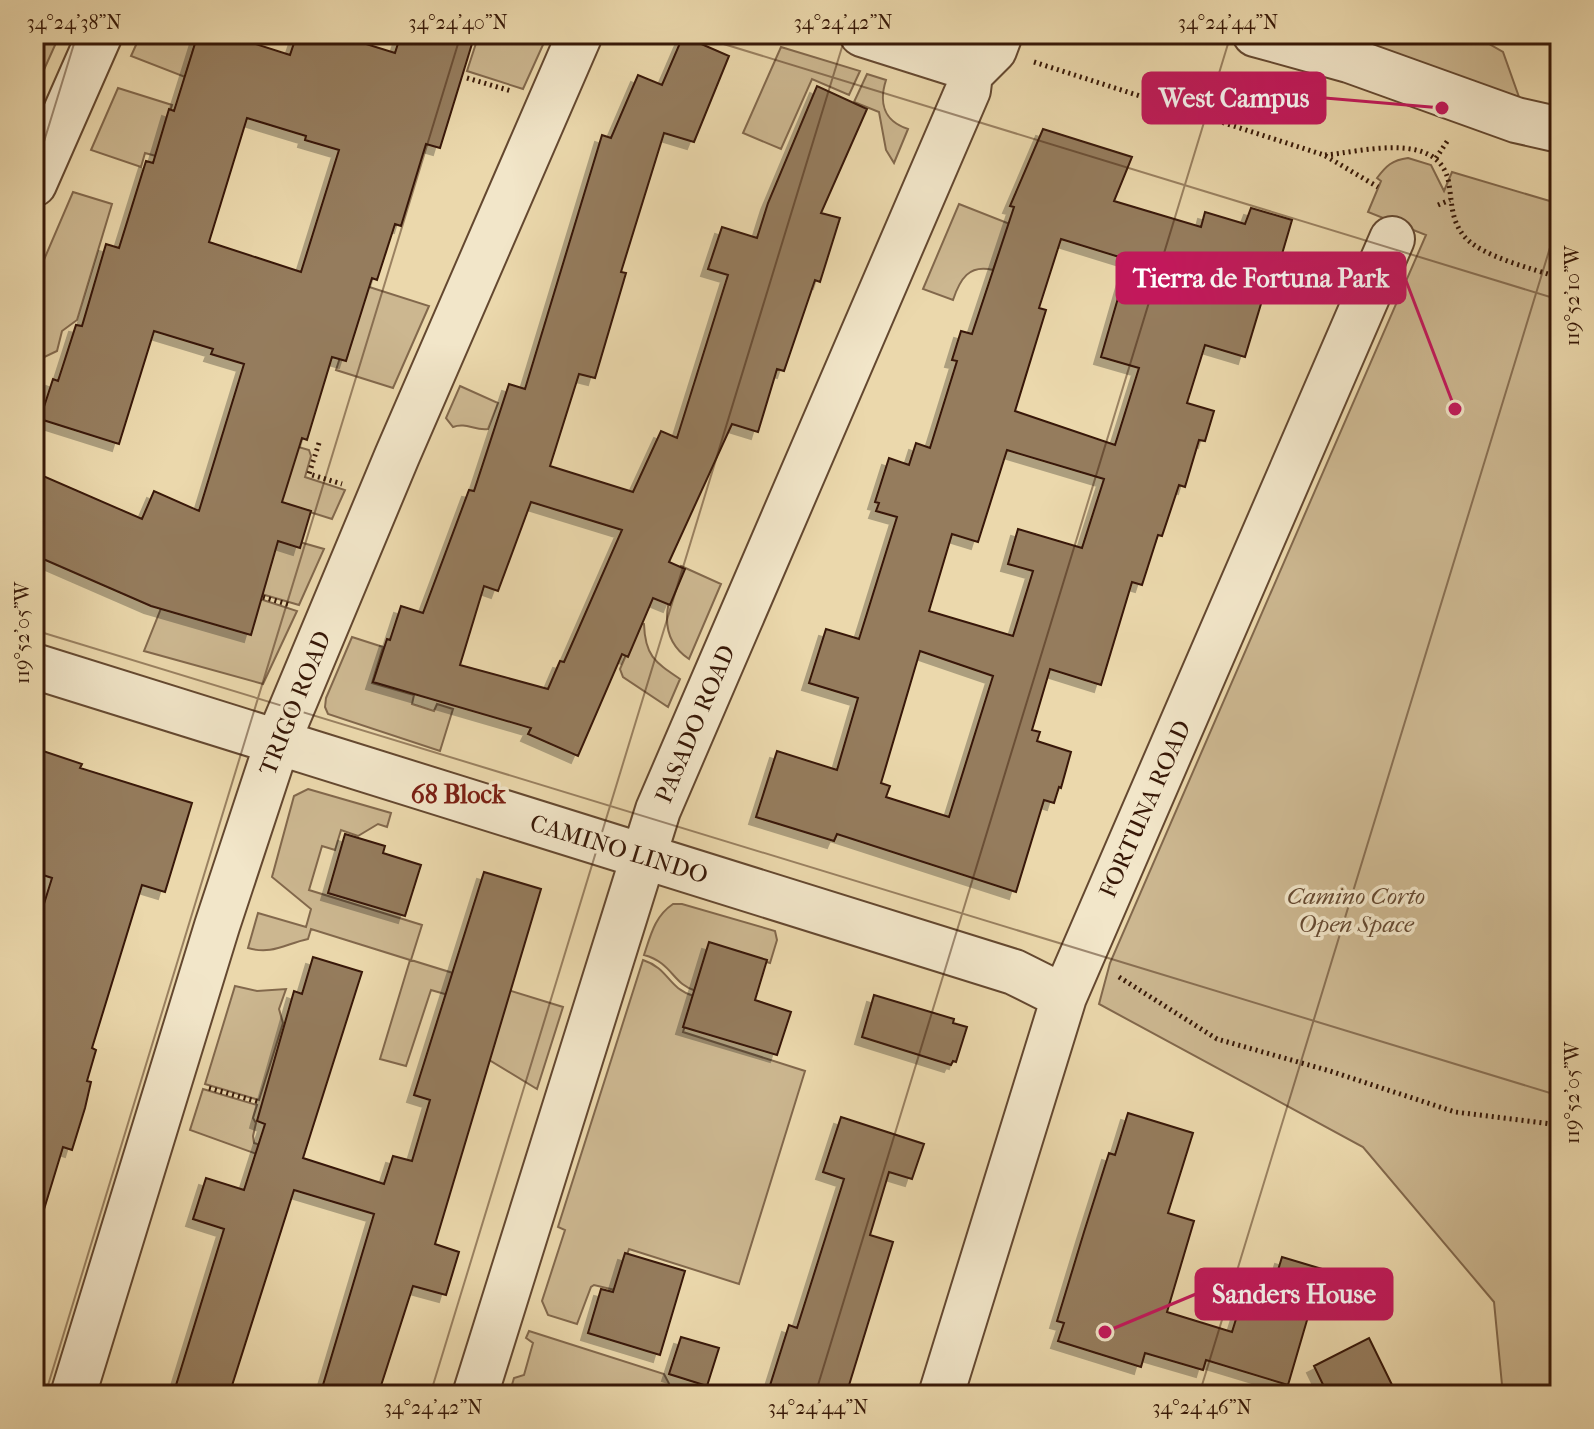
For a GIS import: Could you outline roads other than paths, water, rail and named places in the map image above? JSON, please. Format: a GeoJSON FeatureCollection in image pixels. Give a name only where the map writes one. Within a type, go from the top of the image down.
{"type":"FeatureCollection","features":[{"type":"Feature","properties":{"kind":"street"},"geometry":{"type":"LineString","coordinates":[[34,184],[100,34]]}},
{"type":"Feature","properties":{"kind":"street","name":"TRIGO ROAD"},"geometry":{"type":"LineString","coordinates":[[73,1395],[214,936],[278,741],[397,456],[580,34]]}},
{"type":"Feature","properties":{"kind":"street"},"geometry":{"type":"LineString","coordinates":[[862,34],[960,65],[988,53]]}},
{"type":"Feature","properties":{"kind":"street"},"geometry":{"type":"LineString","coordinates":[[1255,34],[1349,60],[1516,120],[1560,130]]}},
{"type":"Feature","properties":{"kind":"street","name":"PASADO ROAD"},"geometry":{"type":"LineString","coordinates":[[475,1395],[658,810],[968,90],[988,53]]}},
{"type":"Feature","properties":{"kind":"street","name":"FORTUNA ROAD"},"geometry":{"type":"LineString","coordinates":[[941,1395],[1064,997],[1392,239]]}},
{"type":"Feature","properties":{"kind":"street","name":"CAMINO LINDO"},"geometry":{"type":"LineString","coordinates":[[34,666],[1014,972],[1064,997]]}},
{"type":"Feature","properties":{"kind":"place","name":"West Campus"},"geometry":{"type":"Point","coordinates":[1442,108]}},
{"type":"Feature","properties":{"kind":"place","name":"Tierra de Fortuna Park"},"geometry":{"type":"Point","coordinates":[1455,409]}},
{"type":"Feature","properties":{"kind":"place","name":"Sanders House"},"geometry":{"type":"Point","coordinates":[1105,1332]}},
{"type":"Feature","properties":{"kind":"district","name":"68 Block"},"geometry":{"type":"Point","coordinates":[458,794]}},
{"type":"Feature","properties":{"kind":"park label","name":"Camino Corto Open Space"},"geometry":{"type":"Point","coordinates":[1356,910]}}]}
